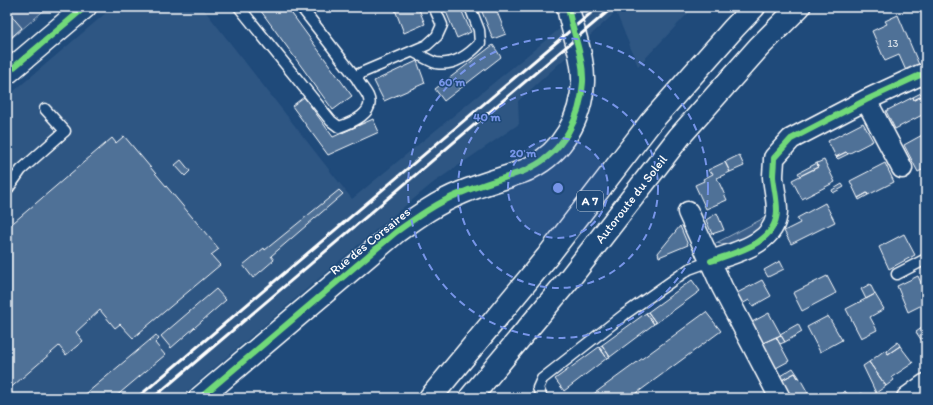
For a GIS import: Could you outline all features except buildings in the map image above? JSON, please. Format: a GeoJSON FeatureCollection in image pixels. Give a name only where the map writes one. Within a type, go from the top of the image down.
{"type":"FeatureCollection","features":[{"type":"Feature","properties":{"kind":"main road"},"geometry":{"type":"LineString","coordinates":[[7,73],[85,7]]}},
{"type":"Feature","properties":{"kind":"main road","name":"A 7"},"geometry":{"type":"LineString","coordinates":[[430,398],[546,257],[650,123],[754,7]]}},
{"type":"Feature","properties":{"kind":"main road","name":"Autoroute du Soleil"},"geometry":{"type":"LineString","coordinates":[[470,398],[570,278],[680,136],[759,47],[799,7]]}},
{"type":"Feature","properties":{"kind":"main road","name":"Rue des Corsaires"},"geometry":{"type":"LineString","coordinates":[[200,398],[396,232],[420,214],[460,193],[530,168],[556,150],[567,136],[576,119],[581,100],[583,80],[580,57],[569,11]]}},
{"type":"Feature","properties":{"kind":"main road"},"geometry":{"type":"LineString","coordinates":[[908,398],[926,385]]}},
{"type":"Feature","properties":{"kind":"street"},"geometry":{"type":"LineString","coordinates":[[711,261],[754,245],[765,237],[774,225],[777,211],[773,177],[774,158],[791,139],[866,100],[920,75],[926,77]]}},
{"type":"Feature","properties":{"kind":"street"},"geometry":{"type":"LineString","coordinates":[[866,100],[902,168]]}},
{"type":"Feature","properties":{"kind":"street"},"geometry":{"type":"LineString","coordinates":[[688,212],[722,287],[780,398]]}},
{"type":"Feature","properties":{"kind":"lane"},"geometry":{"type":"LineString","coordinates":[[240,7],[331,121],[339,127],[348,124],[366,113],[369,97],[357,79],[301,7]]}},
{"type":"Feature","properties":{"kind":"lane"},"geometry":{"type":"LineString","coordinates":[[357,79],[361,73],[428,45],[437,36],[442,26],[434,7]]}},
{"type":"Feature","properties":{"kind":"lane"},"geometry":{"type":"LineString","coordinates":[[414,52],[435,62],[450,63],[471,52],[480,43],[479,30],[470,7]]}},
{"type":"Feature","properties":{"kind":"lane"},"geometry":{"type":"LineString","coordinates":[[7,190],[21,170],[65,132],[45,109]]}},
{"type":"Feature","properties":{"kind":"lane"},"geometry":{"type":"LineString","coordinates":[[897,274],[926,259]]}},
{"type":"Feature","properties":{"kind":"lane"},"geometry":{"type":"LineString","coordinates":[[542,398],[538,388],[542,379],[625,314],[689,270],[711,261]]}},
{"type":"Feature","properties":{"kind":"shaded area"},"geometry":{"type":"Polygon","coordinates":[[[7,7],[48,7],[7,42],[7,7]]]}},
{"type":"Feature","properties":{"kind":"shaded area"},"geometry":{"type":"Polygon","coordinates":[[[113,7],[202,7],[352,199],[563,26],[582,7],[694,7],[638,66],[616,12],[518,101],[519,124],[433,183],[179,398],[7,398],[7,97],[113,7]]]}},
{"type":"Feature","properties":{"kind":"shaded area"},"geometry":{"type":"Polygon","coordinates":[[[766,217],[763,229],[731,246],[716,243],[766,217]]]}},
{"type":"Feature","properties":{"kind":"railway"},"geometry":{"type":"LineString","coordinates":[[137,398],[598,7]]}},
{"type":"Feature","properties":{"kind":"railway"},"geometry":{"type":"LineString","coordinates":[[153,398],[613,7]]}},
{"type":"Feature","properties":{"kind":"cycle path"},"geometry":{"type":"LineString","coordinates":[[7,73],[85,7]]}},
{"type":"Feature","properties":{"kind":"cycle path"},"geometry":{"type":"LineString","coordinates":[[200,398],[396,232],[436,205],[473,188],[528,169],[552,153],[561,143],[574,121],[582,95],[582,63],[568,7]]}},
{"type":"Feature","properties":{"kind":"cycle path"},"geometry":{"type":"LineString","coordinates":[[711,261],[753,245],[770,231],[775,222],[777,211],[773,177],[774,158],[791,139],[866,100],[920,75],[926,77]]}}]}
